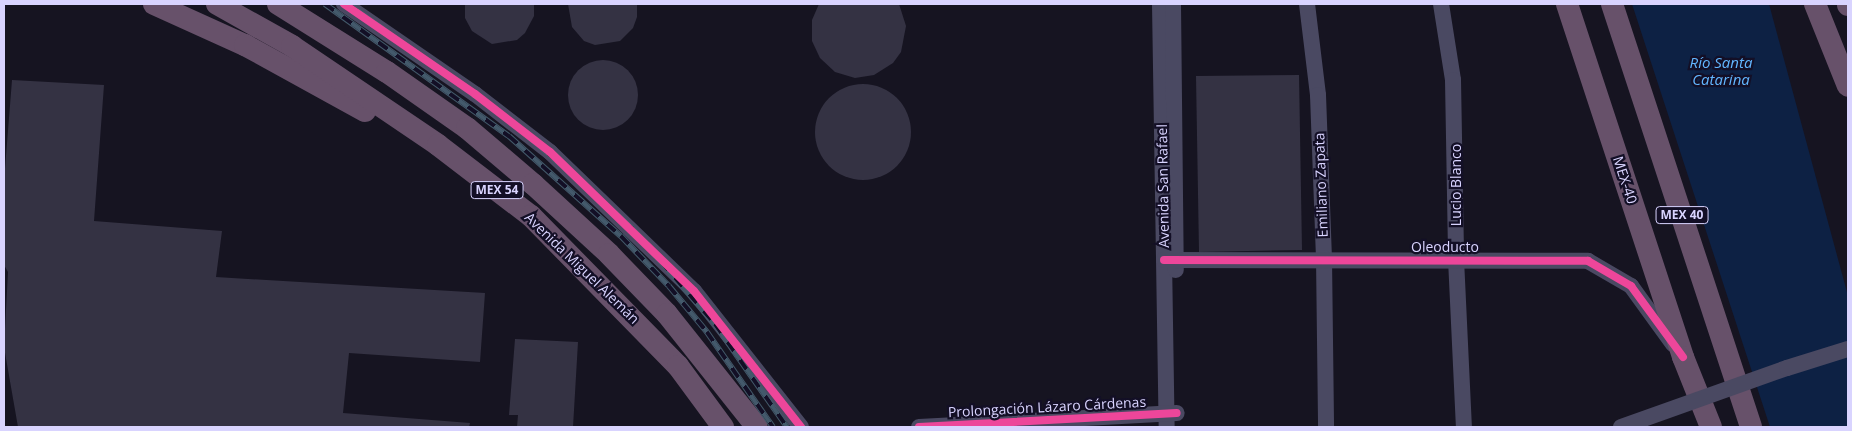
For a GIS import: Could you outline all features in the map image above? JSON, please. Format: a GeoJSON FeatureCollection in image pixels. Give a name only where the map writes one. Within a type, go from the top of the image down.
{"type":"FeatureCollection","features":[{"type":"Feature","properties":{"kind":"highway"},"geometry":{"type":"LineString","coordinates":[[154,4],[244,45],[394,128],[438,145]]}},
{"type":"Feature","properties":{"kind":"highway","name":"Avenida Miguel Alemán"},"geometry":{"type":"LineString","coordinates":[[217,4],[292,46],[438,145],[531,216],[593,276],[678,366],[723,427]]}},
{"type":"Feature","properties":{"kind":"highway","name":"Avenida Miguel Alemán"},"geometry":{"type":"LineString","coordinates":[[278,4],[387,72],[467,128],[533,184],[609,254],[667,314],[757,427]]}},
{"type":"Feature","properties":{"kind":"highway","name":"MEX-40"},"geometry":{"type":"LineString","coordinates":[[1567,4],[1683,357]]}},
{"type":"Feature","properties":{"kind":"highway","name":"MEX 40"},"geometry":{"type":"LineString","coordinates":[[1612,4],[1751,427]]}},
{"type":"Feature","properties":{"kind":"highway"},"geometry":{"type":"LineString","coordinates":[[1815,4],[1848,86]]}},
{"type":"Feature","properties":{"kind":"highway"},"geometry":{"type":"LineString","coordinates":[[1825,4],[1836,57]]}},
{"type":"Feature","properties":{"kind":"highway","name":"MEX 40"},"geometry":{"type":"LineString","coordinates":[[1683,357],[1711,427]]}},
{"type":"Feature","properties":{"kind":"street"},"geometry":{"type":"LineString","coordinates":[[344,4],[475,94],[550,152],[694,291],[801,427]]}},
{"type":"Feature","properties":{"kind":"street","name":"Avenida San Rafael"},"geometry":{"type":"LineString","coordinates":[[1160,4],[1170,259]]}},
{"type":"Feature","properties":{"kind":"street","name":"Avenida San Rafael"},"geometry":{"type":"LineString","coordinates":[[1172,420],[1170,259],[1173,4]]}},
{"type":"Feature","properties":{"kind":"street","name":"Emiliano Zapata"},"geometry":{"type":"LineString","coordinates":[[1307,4],[1318,95],[1324,258],[1326,427]]}},
{"type":"Feature","properties":{"kind":"street","name":"Lucio Blanco"},"geometry":{"type":"LineString","coordinates":[[1441,4],[1453,80],[1456,259],[1464,427]]}},
{"type":"Feature","properties":{"kind":"street","name":"Oleoducto"},"geometry":{"type":"LineString","coordinates":[[1170,259],[1324,258],[1588,261],[1631,286],[1683,357]]}},
{"type":"Feature","properties":{"kind":"street"},"geometry":{"type":"LineString","coordinates":[[1621,427],[1787,368],[1848,350]]}},
{"type":"Feature","properties":{"kind":"street","name":"Prolongación Lázaro Cárdenas"},"geometry":{"type":"LineString","coordinates":[[919,427],[1172,420]]}},
{"type":"Feature","properties":{"kind":"water","name":"Río Santa Catarina"},"geometry":{"type":"Polygon","coordinates":[[[1632,4],[1769,4],[1848,296],[1848,427],[1770,427],[1632,4]]]}},
{"type":"Feature","properties":{"kind":"building"},"geometry":{"type":"Polygon","coordinates":[[[465,4],[534,4],[534,16],[525,33],[517,40],[492,44],[472,31],[465,18],[465,4]]]}},
{"type":"Feature","properties":{"kind":"building"},"geometry":{"type":"Polygon","coordinates":[[[568,4],[637,4],[637,17],[633,28],[620,41],[595,45],[584,41],[572,27],[568,4]]]}},
{"type":"Feature","properties":{"kind":"building"},"geometry":{"type":"Polygon","coordinates":[[[819,4],[899,4],[906,26],[901,52],[893,63],[874,75],[855,78],[835,72],[820,58],[812,41],[812,20],[819,4]]]}},
{"type":"Feature","properties":{"kind":"building"},"geometry":{"type":"Polygon","coordinates":[[[596,60],[610,60],[623,66],[632,75],[638,88],[636,108],[628,120],[610,130],[596,130],[583,124],[574,115],[568,102],[568,88],[574,75],[583,66],[596,60]]]}},
{"type":"Feature","properties":{"kind":"building"},"geometry":{"type":"Polygon","coordinates":[[[1299,75],[1302,250],[1199,252],[1196,76],[1299,75]]]}},
{"type":"Feature","properties":{"kind":"building"},"geometry":{"type":"Polygon","coordinates":[[[12,80],[104,85],[94,221],[222,231],[216,277],[485,293],[480,362],[349,353],[343,413],[470,423],[469,427],[18,427],[4,347],[8,272],[4,265],[4,181],[12,80]]]}},
{"type":"Feature","properties":{"kind":"building"},"geometry":{"type":"Polygon","coordinates":[[[863,84],[881,88],[897,98],[907,114],[911,132],[907,150],[897,166],[881,176],[863,180],[845,176],[829,166],[819,150],[815,132],[819,114],[829,98],[845,88],[863,84]]]}},
{"type":"Feature","properties":{"kind":"building"},"geometry":{"type":"Polygon","coordinates":[[[515,339],[578,342],[573,427],[517,427],[518,415],[509,415],[515,339]]]}},
{"type":"Feature","properties":{"kind":"railway"},"geometry":{"type":"LineString","coordinates":[[325,4],[509,136],[621,236],[669,286],[707,332],[773,427]]}},
{"type":"Feature","properties":{"kind":"railway"},"geometry":{"type":"LineString","coordinates":[[348,4],[515,124],[632,228],[715,324],[787,427]]}},
{"type":"Feature","properties":{"kind":"cycle path"},"geometry":{"type":"LineString","coordinates":[[344,4],[475,94],[550,152],[694,291],[801,427]]}},
{"type":"Feature","properties":{"kind":"cycle path"},"geometry":{"type":"LineString","coordinates":[[1164,260],[1588,261],[1631,286],[1683,357]]}},
{"type":"Feature","properties":{"kind":"cycle path"},"geometry":{"type":"LineString","coordinates":[[919,427],[1177,413]]}}]}
